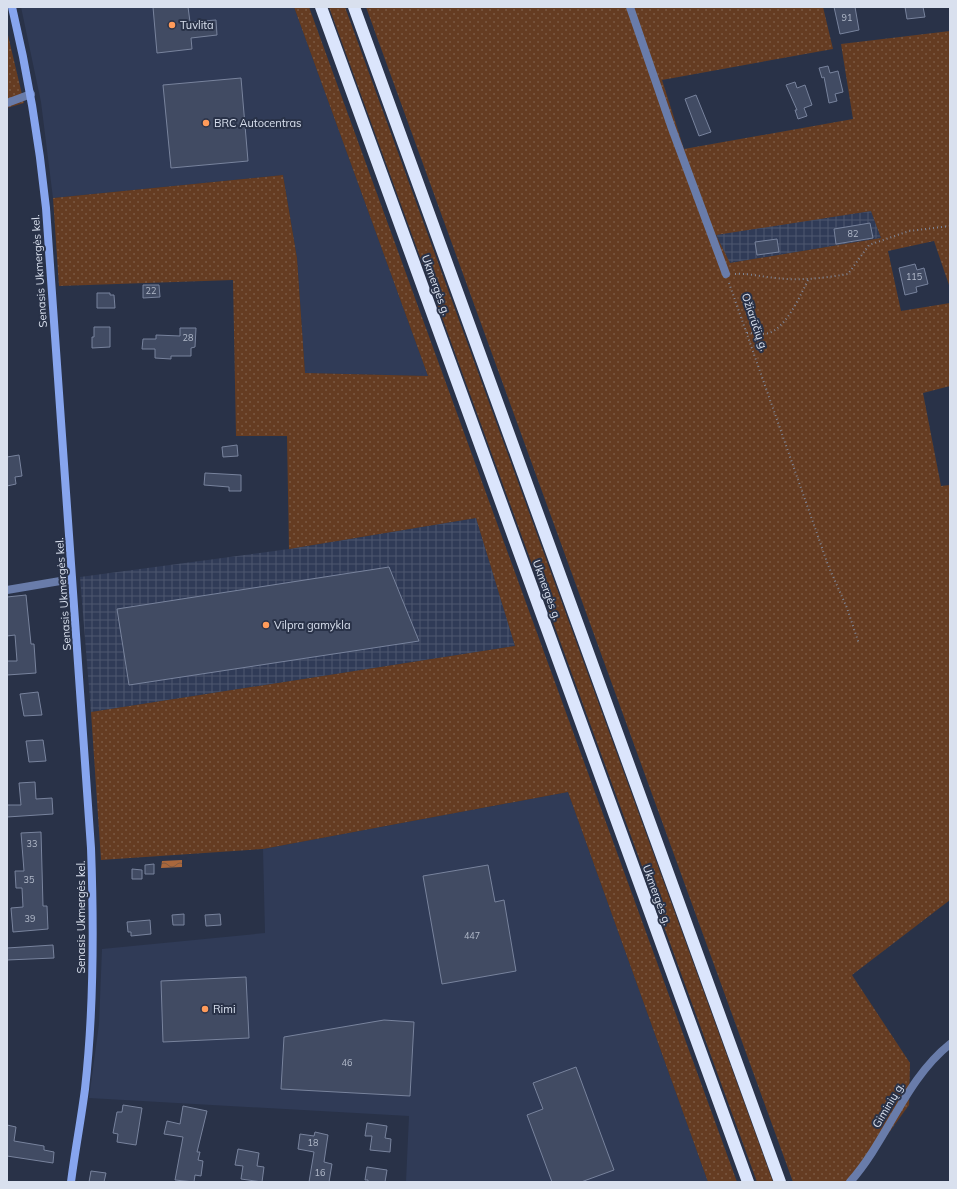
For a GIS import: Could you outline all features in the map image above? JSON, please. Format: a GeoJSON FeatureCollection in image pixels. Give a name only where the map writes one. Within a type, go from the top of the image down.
{"type":"FeatureCollection","features":[{"type":"Feature","properties":{"kind":"highway"},"geometry":{"type":"LineString","coordinates":[[312,7],[315,15],[331,35]]}},
{"type":"Feature","properties":{"kind":"highway","name":"Ukmergės g."},"geometry":{"type":"LineString","coordinates":[[321,7],[748,1182]]}},
{"type":"Feature","properties":{"kind":"highway","name":"Ukmergės g."},"geometry":{"type":"LineString","coordinates":[[354,7],[780,1182]]}},
{"type":"Feature","properties":{"kind":"main road","name":"Senasis Ukmergės kel."},"geometry":{"type":"LineString","coordinates":[[12,7],[31,94],[40,152],[46,208],[91,848],[93,912],[88,1046],[85,1089],[71,1182]]}},
{"type":"Feature","properties":{"kind":"street"},"geometry":{"type":"LineString","coordinates":[[630,7],[671,126],[726,274]]}},
{"type":"Feature","properties":{"kind":"street"},"geometry":{"type":"LineString","coordinates":[[7,103],[31,94]]}},
{"type":"Feature","properties":{"kind":"street"},"geometry":{"type":"LineString","coordinates":[[7,590],[72,579]]}},
{"type":"Feature","properties":{"kind":"street","name":"Giminių g."},"geometry":{"type":"LineString","coordinates":[[850,1182],[860,1171],[894,1119],[917,1078],[937,1055],[950,1044]]}},
{"type":"Feature","properties":{"kind":"path"},"geometry":{"type":"LineString","coordinates":[[726,274],[746,273],[777,278],[819,279],[848,274],[869,245],[910,232],[950,226]]}},
{"type":"Feature","properties":{"kind":"path","name":"Ožiarūčių g."},"geometry":{"type":"LineString","coordinates":[[726,274],[828,565],[847,608],[859,644]]}},
{"type":"Feature","properties":{"kind":"path"},"geometry":{"type":"LineString","coordinates":[[747,333],[769,333],[777,328],[793,312],[809,278]]}},
{"type":"Feature","properties":{"kind":"shaded area"},"geometry":{"type":"Polygon","coordinates":[[[21,7],[294,7],[428,376],[305,373],[297,258],[283,175],[53,198],[41,102],[21,7]]]}},
{"type":"Feature","properties":{"kind":"shaded area"},"geometry":{"type":"Polygon","coordinates":[[[294,7],[309,7],[737,1182],[708,1182],[568,792],[263,849],[101,860],[91,712],[515,646],[476,518],[289,549],[287,436],[236,436],[233,280],[59,286],[53,198],[283,175],[297,258],[305,373],[428,376],[294,7]]]}},
{"type":"Feature","properties":{"kind":"shaded area"},"geometry":{"type":"Polygon","coordinates":[[[329,7],[345,7],[773,1182],[757,1182],[329,7]]]}},
{"type":"Feature","properties":{"kind":"shaded area"},"geometry":{"type":"Polygon","coordinates":[[[366,7],[823,7],[833,49],[662,80],[684,149],[853,119],[841,44],[950,31],[950,288],[934,241],[888,251],[901,311],[950,303],[950,386],[923,393],[941,486],[950,485],[950,900],[852,975],[910,1063],[909,1105],[853,1182],[793,1182],[366,7]],[[871,211],[716,235],[730,263],[881,238],[871,211]]]}},
{"type":"Feature","properties":{"kind":"shaded area"},"geometry":{"type":"Polygon","coordinates":[[[7,31],[24,103],[7,108],[7,31]]]}},
{"type":"Feature","properties":{"kind":"shaded area"},"geometry":{"type":"Polygon","coordinates":[[[871,211],[881,238],[729,263],[716,234],[871,211]]]}},
{"type":"Feature","properties":{"kind":"shaded area"},"geometry":{"type":"Polygon","coordinates":[[[476,518],[515,646],[91,712],[80,577],[289,549],[476,518]]]}},
{"type":"Feature","properties":{"kind":"shaded area"},"geometry":{"type":"Polygon","coordinates":[[[568,792],[708,1182],[406,1182],[409,1116],[89,1098],[99,1024],[102,949],[265,933],[263,849],[568,792]]]}},
{"type":"Feature","properties":{"kind":"water"},"geometry":{"type":"Polygon","coordinates":[[[182,860],[182,867],[161,868],[162,861],[182,860]]]}},
{"type":"Feature","properties":{"kind":"building","name":"Tuvlita"},"geometry":{"type":"Polygon","coordinates":[[[153,7],[188,7],[190,22],[216,20],[217,35],[191,38],[192,49],[157,53],[153,7]]]}},
{"type":"Feature","properties":{"kind":"building"},"geometry":{"type":"Polygon","coordinates":[[[834,7],[855,7],[859,30],[840,34],[834,7]]]}},
{"type":"Feature","properties":{"kind":"building"},"geometry":{"type":"Polygon","coordinates":[[[905,7],[923,7],[925,17],[907,19],[905,7]]]}},
{"type":"Feature","properties":{"kind":"building"},"geometry":{"type":"Polygon","coordinates":[[[828,66],[830,73],[838,71],[843,92],[835,94],[837,101],[829,103],[824,77],[822,78],[819,68],[828,66]]]}},
{"type":"Feature","properties":{"kind":"building","name":"BRC Autocentras"},"geometry":{"type":"Polygon","coordinates":[[[241,78],[248,161],[171,168],[163,85],[241,78]]]}},
{"type":"Feature","properties":{"kind":"building"},"geometry":{"type":"Polygon","coordinates":[[[795,82],[797,88],[805,85],[812,105],[804,108],[807,116],[798,119],[795,110],[797,110],[786,85],[795,82]]]}},
{"type":"Feature","properties":{"kind":"building"},"geometry":{"type":"Polygon","coordinates":[[[696,95],[711,132],[699,136],[685,99],[696,95]]]}},
{"type":"Feature","properties":{"kind":"building"},"geometry":{"type":"Polygon","coordinates":[[[870,223],[873,238],[836,244],[834,229],[870,223]]]}},
{"type":"Feature","properties":{"kind":"building"},"geometry":{"type":"Polygon","coordinates":[[[777,239],[779,252],[757,255],[755,242],[777,239]]]}},
{"type":"Feature","properties":{"kind":"building"},"geometry":{"type":"Polygon","coordinates":[[[915,264],[917,270],[924,268],[928,284],[916,287],[917,292],[905,295],[899,268],[915,264]]]}},
{"type":"Feature","properties":{"kind":"building"},"geometry":{"type":"Polygon","coordinates":[[[143,285],[159,285],[160,297],[143,298],[143,285]]]}},
{"type":"Feature","properties":{"kind":"building"},"geometry":{"type":"Polygon","coordinates":[[[97,293],[110,293],[110,295],[114,295],[115,308],[97,308],[97,293]]]}},
{"type":"Feature","properties":{"kind":"building"},"geometry":{"type":"Polygon","coordinates":[[[94,327],[110,327],[110,347],[92,348],[94,327]]]}},
{"type":"Feature","properties":{"kind":"building"},"geometry":{"type":"Polygon","coordinates":[[[180,328],[196,328],[195,347],[191,348],[191,356],[171,356],[171,359],[155,358],[155,349],[142,349],[143,339],[156,339],[156,335],[180,336],[180,328]]]}},
{"type":"Feature","properties":{"kind":"building"},"geometry":{"type":"Polygon","coordinates":[[[237,445],[238,456],[223,457],[222,447],[237,445]]]}},
{"type":"Feature","properties":{"kind":"building"},"geometry":{"type":"Polygon","coordinates":[[[19,455],[22,476],[15,477],[16,484],[7,486],[7,457],[19,455]]]}},
{"type":"Feature","properties":{"kind":"building"},"geometry":{"type":"Polygon","coordinates":[[[205,473],[241,475],[241,491],[229,491],[229,487],[204,485],[205,473]]]}},
{"type":"Feature","properties":{"kind":"building","name":"Vilpra gamykla"},"geometry":{"type":"Polygon","coordinates":[[[389,567],[419,641],[129,685],[117,609],[389,567]]]}},
{"type":"Feature","properties":{"kind":"building"},"geometry":{"type":"Polygon","coordinates":[[[26,595],[31,644],[34,644],[36,673],[7,675],[7,661],[17,661],[15,635],[7,636],[7,597],[26,595]]]}},
{"type":"Feature","properties":{"kind":"building"},"geometry":{"type":"Polygon","coordinates":[[[38,692],[42,715],[24,716],[20,694],[38,692]]]}},
{"type":"Feature","properties":{"kind":"building"},"geometry":{"type":"Polygon","coordinates":[[[43,740],[46,761],[29,762],[26,741],[43,740]]]}},
{"type":"Feature","properties":{"kind":"building"},"geometry":{"type":"Polygon","coordinates":[[[35,782],[36,799],[52,798],[53,814],[7,817],[7,805],[21,805],[19,783],[35,782]]]}},
{"type":"Feature","properties":{"kind":"building"},"geometry":{"type":"Polygon","coordinates":[[[41,832],[43,906],[47,906],[48,929],[13,932],[11,908],[23,907],[22,888],[16,888],[15,871],[24,871],[21,833],[41,832]]]}},
{"type":"Feature","properties":{"kind":"building"},"geometry":{"type":"Polygon","coordinates":[[[154,864],[154,874],[145,874],[145,865],[154,864]]]}},
{"type":"Feature","properties":{"kind":"building"},"geometry":{"type":"Polygon","coordinates":[[[488,865],[495,902],[504,900],[516,971],[442,984],[423,876],[488,865]]]}},
{"type":"Feature","properties":{"kind":"building"},"geometry":{"type":"Polygon","coordinates":[[[132,869],[142,870],[142,879],[132,879],[132,869]]]}},
{"type":"Feature","properties":{"kind":"building"},"geometry":{"type":"Polygon","coordinates":[[[184,914],[184,925],[173,925],[172,915],[184,914]]]}},
{"type":"Feature","properties":{"kind":"building"},"geometry":{"type":"Polygon","coordinates":[[[220,914],[221,925],[206,926],[205,915],[220,914]]]}},
{"type":"Feature","properties":{"kind":"building"},"geometry":{"type":"Polygon","coordinates":[[[150,920],[151,934],[131,936],[131,932],[128,932],[127,922],[150,920]]]}},
{"type":"Feature","properties":{"kind":"building"},"geometry":{"type":"Polygon","coordinates":[[[53,945],[54,958],[7,960],[7,948],[53,945]]]}},
{"type":"Feature","properties":{"kind":"building","name":"Rimi"},"geometry":{"type":"Polygon","coordinates":[[[246,977],[249,1038],[163,1042],[161,981],[246,977]]]}},
{"type":"Feature","properties":{"kind":"building"},"geometry":{"type":"Polygon","coordinates":[[[384,1020],[414,1022],[410,1096],[281,1089],[284,1037],[384,1020]]]}},
{"type":"Feature","properties":{"kind":"building"},"geometry":{"type":"Polygon","coordinates":[[[576,1067],[614,1170],[581,1182],[552,1182],[527,1115],[543,1109],[533,1083],[576,1067]]]}},
{"type":"Feature","properties":{"kind":"building"},"geometry":{"type":"Polygon","coordinates":[[[123,1105],[142,1108],[136,1145],[117,1142],[118,1134],[113,1133],[117,1112],[122,1112],[123,1105]]]}},
{"type":"Feature","properties":{"kind":"building"},"geometry":{"type":"Polygon","coordinates":[[[183,1106],[207,1111],[197,1152],[200,1152],[198,1160],[203,1161],[201,1176],[195,1175],[194,1182],[175,1180],[183,1137],[164,1134],[167,1121],[180,1124],[183,1106]]]}},
{"type":"Feature","properties":{"kind":"building"},"geometry":{"type":"Polygon","coordinates":[[[367,1123],[387,1126],[385,1138],[391,1139],[390,1152],[370,1150],[372,1136],[365,1136],[367,1123]]]}},
{"type":"Feature","properties":{"kind":"building"},"geometry":{"type":"Polygon","coordinates":[[[7,1125],[16,1127],[14,1141],[44,1146],[44,1150],[54,1152],[53,1163],[7,1156],[7,1125]]]}},
{"type":"Feature","properties":{"kind":"building"},"geometry":{"type":"Polygon","coordinates":[[[315,1132],[328,1135],[324,1162],[332,1164],[329,1182],[309,1182],[314,1152],[298,1149],[300,1134],[314,1136],[315,1132]]]}},
{"type":"Feature","properties":{"kind":"building"},"geometry":{"type":"Polygon","coordinates":[[[238,1149],[259,1153],[257,1166],[264,1167],[262,1182],[241,1179],[243,1166],[235,1165],[238,1149]]]}},
{"type":"Feature","properties":{"kind":"building"},"geometry":{"type":"Polygon","coordinates":[[[367,1167],[387,1170],[385,1182],[368,1182],[368,1180],[365,1180],[367,1167]]]}},
{"type":"Feature","properties":{"kind":"building"},"geometry":{"type":"Polygon","coordinates":[[[91,1171],[106,1173],[104,1182],[89,1182],[91,1171]]]}},
{"type":"Feature","properties":{"kind":"place","name":"Tuvlita"},"geometry":{"type":"Point","coordinates":[172,25]}},
{"type":"Feature","properties":{"kind":"place","name":"BRC Autocentras"},"geometry":{"type":"Point","coordinates":[206,123]}},
{"type":"Feature","properties":{"kind":"place","name":"Vilpra gamykla"},"geometry":{"type":"Point","coordinates":[266,625]}},
{"type":"Feature","properties":{"kind":"place","name":"Rimi"},"geometry":{"type":"Point","coordinates":[205,1009]}}]}
